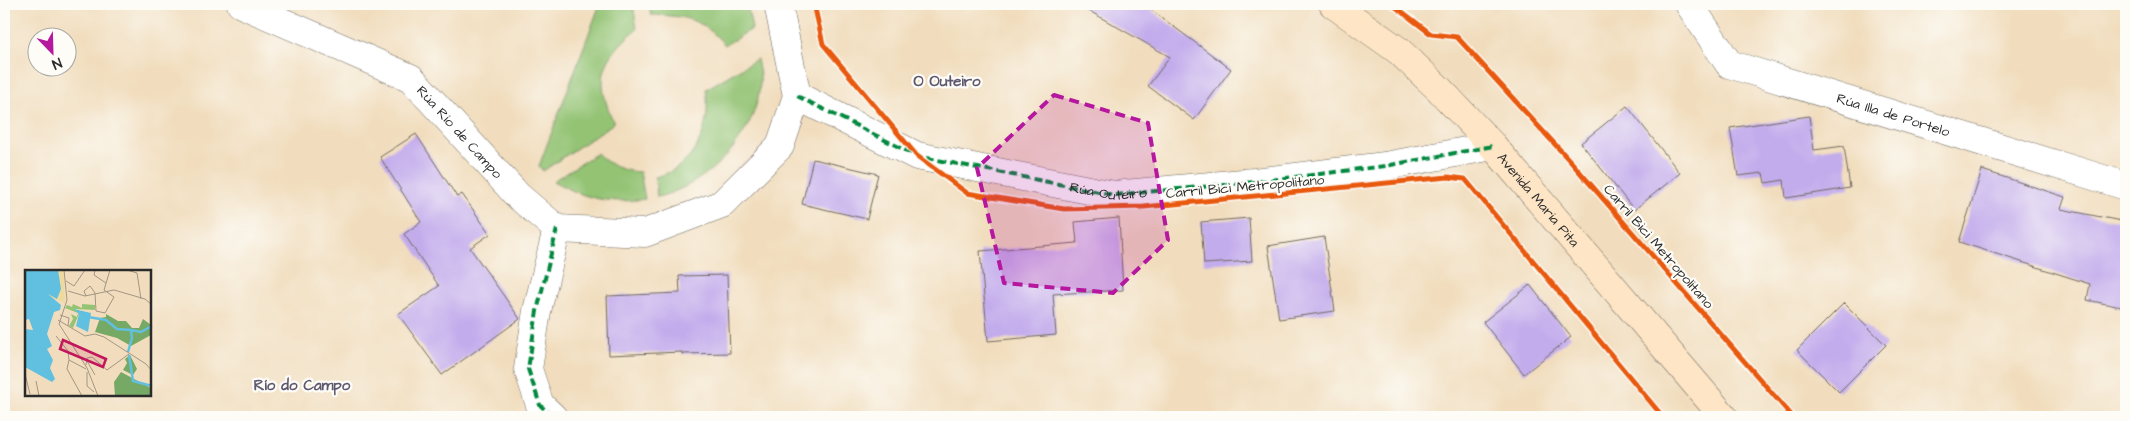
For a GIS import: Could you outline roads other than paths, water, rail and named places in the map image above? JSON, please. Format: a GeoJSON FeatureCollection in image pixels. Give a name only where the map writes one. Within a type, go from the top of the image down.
{"type":"FeatureCollection","features":[{"type":"Feature","properties":{"kind":"main road","name":"Avenida María Pita"},"geometry":{"type":"LineString","coordinates":[[1333,4],[1399,51],[1493,146],[1724,417]]}},
{"type":"Feature","properties":{"kind":"street","name":"Rúa Río de Campo"},"geometry":{"type":"LineString","coordinates":[[241,4],[411,78],[518,196],[557,229]]}},
{"type":"Feature","properties":{"kind":"street"},"geometry":{"type":"LineString","coordinates":[[552,417],[540,404],[528,369],[537,311],[557,229],[645,233],[722,204],[780,146],[797,96],[778,4]]}},
{"type":"Feature","properties":{"kind":"street","name":"Rúa Illa de Portelo"},"geometry":{"type":"LineString","coordinates":[[1690,4],[1729,64],[2126,186]]}},
{"type":"Feature","properties":{"kind":"street","name":"Rúa Outeiro"},"geometry":{"type":"LineString","coordinates":[[797,96],[917,156],[1114,195],[1254,182],[1385,166],[1493,146]]}},
{"type":"Feature","properties":{"kind":"district","name":"O Outeiro"},"geometry":{"type":"Point","coordinates":[947,81]}},
{"type":"Feature","properties":{"kind":"district","name":"Río do Campo"},"geometry":{"type":"Point","coordinates":[302,385]}}]}
